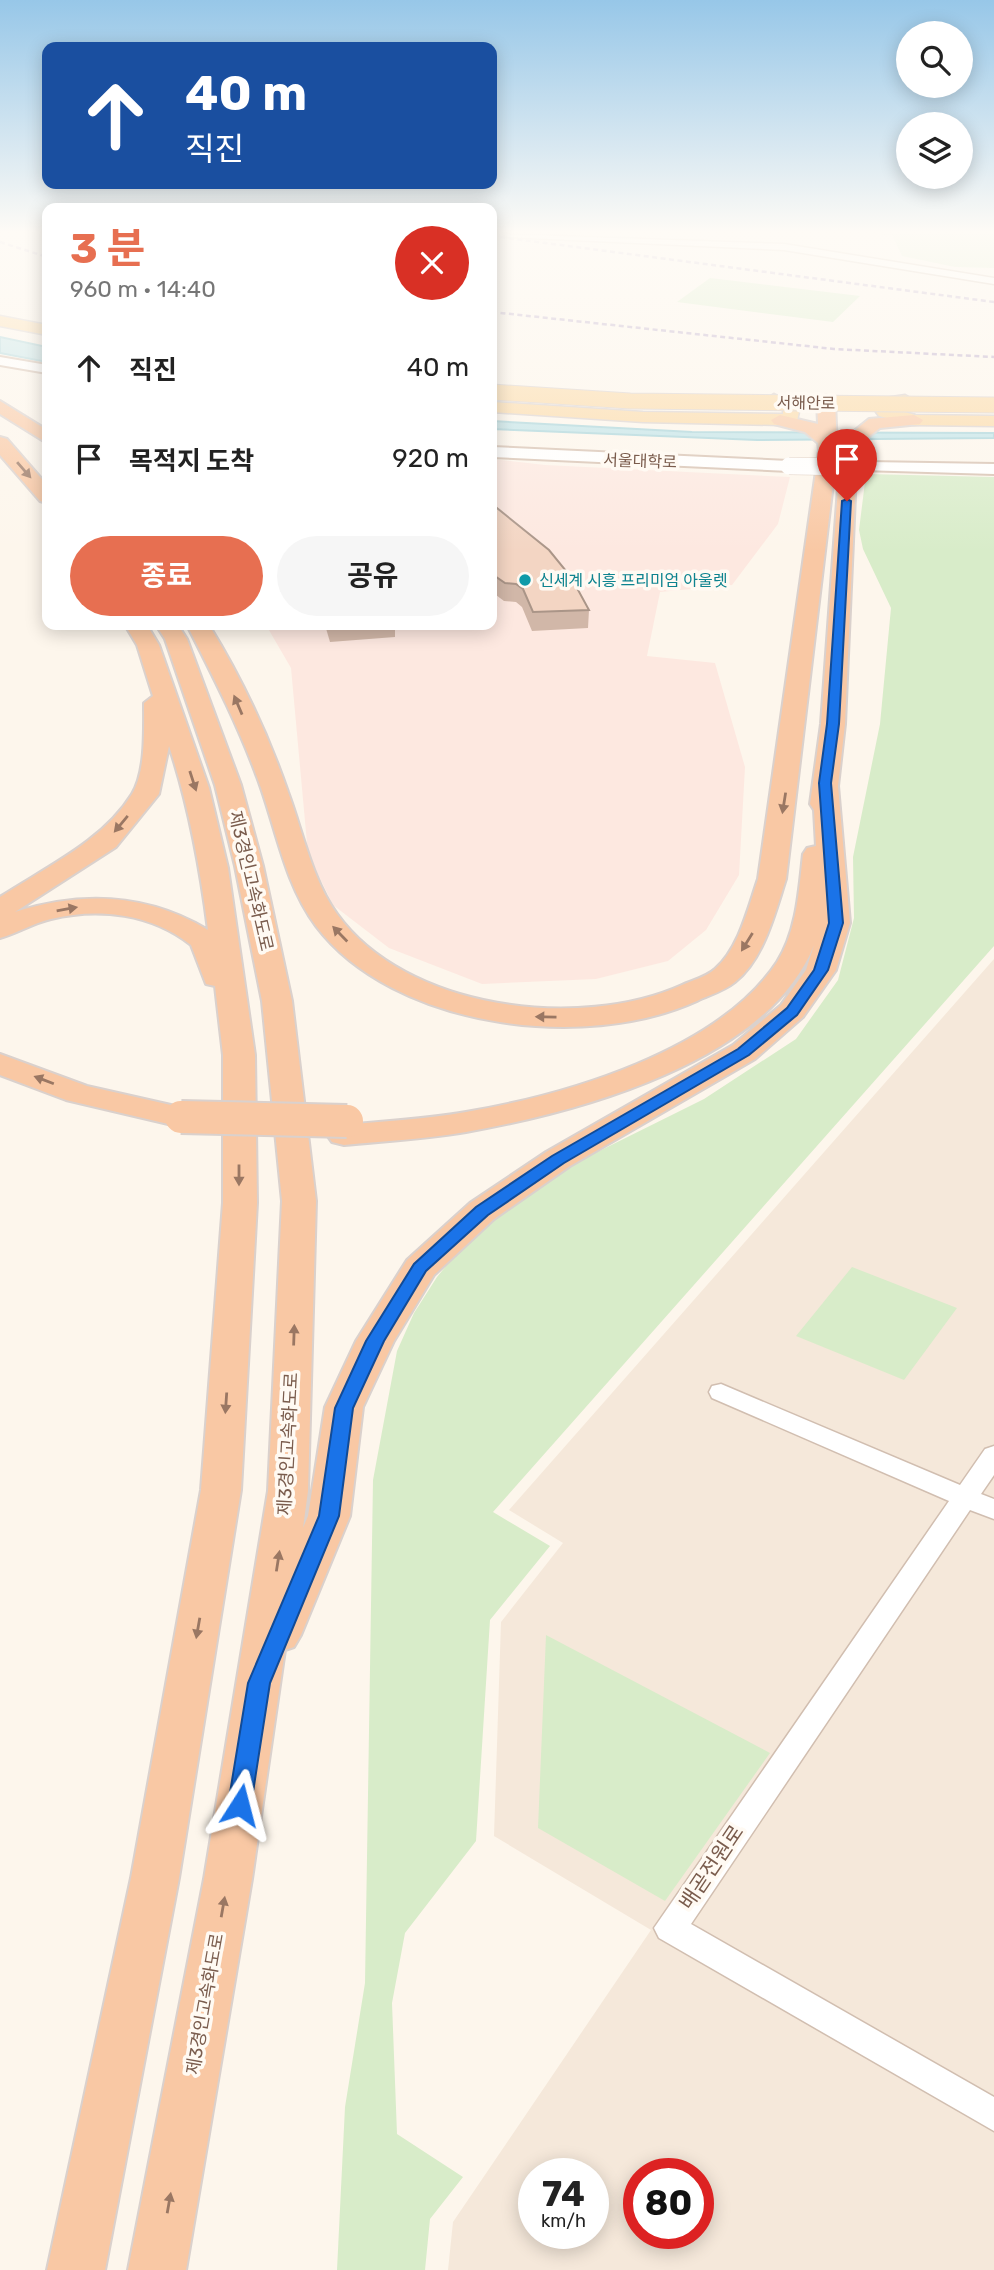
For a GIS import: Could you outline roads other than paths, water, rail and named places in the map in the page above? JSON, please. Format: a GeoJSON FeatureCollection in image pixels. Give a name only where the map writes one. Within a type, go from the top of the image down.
{"type":"FeatureCollection","features":[{"type":"Feature","properties":{"kind":"highway"},"geometry":{"type":"LineString","coordinates":[[345,1128],[479,1119],[598,1087],[699,1046],[756,1006],[790,965],[806,927],[833,724],[839,593],[846,527],[841,440],[826,400]]}},
{"type":"Feature","properties":{"kind":"highway"},"geometry":{"type":"LineString","coordinates":[[201,630],[216,654],[273,787],[299,865],[327,921],[365,960],[418,988],[467,1005],[525,1016],[593,1018],[662,1006],[727,975],[754,931],[772,879],[803,669],[809,589],[841,440],[846,400]]}},
{"type":"Feature","properties":{"kind":"highway"},"geometry":{"type":"LineString","coordinates":[[0,406],[42,445]]}},
{"type":"Feature","properties":{"kind":"highway"},"geometry":{"type":"LineString","coordinates":[[0,416],[42,445]]}},
{"type":"Feature","properties":{"kind":"highway"},"geometry":{"type":"LineString","coordinates":[[780,420],[841,440],[875,423],[914,420]]}},
{"type":"Feature","properties":{"kind":"highway"},"geometry":{"type":"LineString","coordinates":[[0,443],[42,491]]}},
{"type":"Feature","properties":{"kind":"highway"},"geometry":{"type":"LineString","coordinates":[[0,909],[106,841],[146,794],[157,746],[150,631]]}},
{"type":"Feature","properties":{"kind":"highway","name":"제3경인고속화도로"},"geometry":{"type":"LineString","coordinates":[[76,2270],[155,1878],[221,1490],[240,1203],[239,1055],[214,868],[196,788],[150,631]]}},
{"type":"Feature","properties":{"kind":"highway","name":"제3경인고속화도로"},"geometry":{"type":"LineString","coordinates":[[150,631],[176,639],[228,785],[249,866],[277,1000],[299,1201],[288,1491],[228,1879],[157,2270]]}},
{"type":"Feature","properties":{"kind":"highway"},"geometry":{"type":"LineString","coordinates":[[0,1064],[77,1093],[179,1125],[265,1138],[345,1128],[468,1106],[584,1075],[711,1022],[771,962],[791,925],[807,760],[803,669]]}},
{"type":"Feature","properties":{"kind":"highway"},"geometry":{"type":"LineString","coordinates":[[259,1683],[329,1516],[344,1408],[375,1341],[420,1268],[482,1211],[558,1159],[744,1052],[792,1012],[821,970],[836,923],[825,783]]}},
{"type":"Feature","properties":{"kind":"highway"},"geometry":{"type":"LineString","coordinates":[[0,929],[25,918],[85,906],[119,906],[151,911],[171,919],[204,940],[239,1055]]}},
{"type":"Feature","properties":{"kind":"highway"},"geometry":{"type":"LineString","coordinates":[[0,1084],[38,1103],[137,1129],[179,1125]]}},
{"type":"Feature","properties":{"kind":"main road"},"geometry":{"type":"LineString","coordinates":[[0,359],[42,368]]}},
{"type":"Feature","properties":{"kind":"main road"},"geometry":{"type":"LineString","coordinates":[[497,386],[633,396],[994,403]]}},
{"type":"Feature","properties":{"kind":"main road","name":"서해안로"},"geometry":{"type":"LineString","coordinates":[[497,392],[630,401],[994,403]]}},
{"type":"Feature","properties":{"kind":"main road","name":"서해안로"},"geometry":{"type":"LineString","coordinates":[[497,399],[634,407],[994,411]]}},
{"type":"Feature","properties":{"kind":"main road"},"geometry":{"type":"LineString","coordinates":[[497,407],[643,417],[780,420],[791,417],[794,412],[785,402],[774,399]]}},
{"type":"Feature","properties":{"kind":"main road"},"geometry":{"type":"LineString","coordinates":[[905,400],[891,402],[885,412],[914,420],[994,421]]}},
{"type":"Feature","properties":{"kind":"main road","name":"서울대학로"},"geometry":{"type":"LineString","coordinates":[[497,452],[789,466],[841,440],[994,469]]}},
{"type":"Feature","properties":{"kind":"street"},"geometry":{"type":"LineString","coordinates":[[721,1392],[994,1510]]}},
{"type":"Feature","properties":{"kind":"street","name":"배곧전원로"},"geometry":{"type":"LineString","coordinates":[[994,1455],[670,1928],[994,2115]]}},
{"type":"Feature","properties":{"kind":"water"},"geometry":{"type":"Polygon","coordinates":[[[0,340],[14,340],[42,346],[42,361],[0,353],[0,340]]]}},
{"type":"Feature","properties":{"kind":"water"},"geometry":{"type":"Polygon","coordinates":[[[497,421],[692,432],[994,433],[994,438],[757,440],[497,429],[497,421]]]}},
{"type":"Feature","properties":{"kind":"railway"},"geometry":{"type":"LineString","coordinates":[[750,340],[834,349],[994,357]]}},
{"type":"Feature","properties":{"kind":"place","name":"신세계 시흥 프리미엄 아울렛"},"geometry":{"type":"Point","coordinates":[525,580]}}]}
